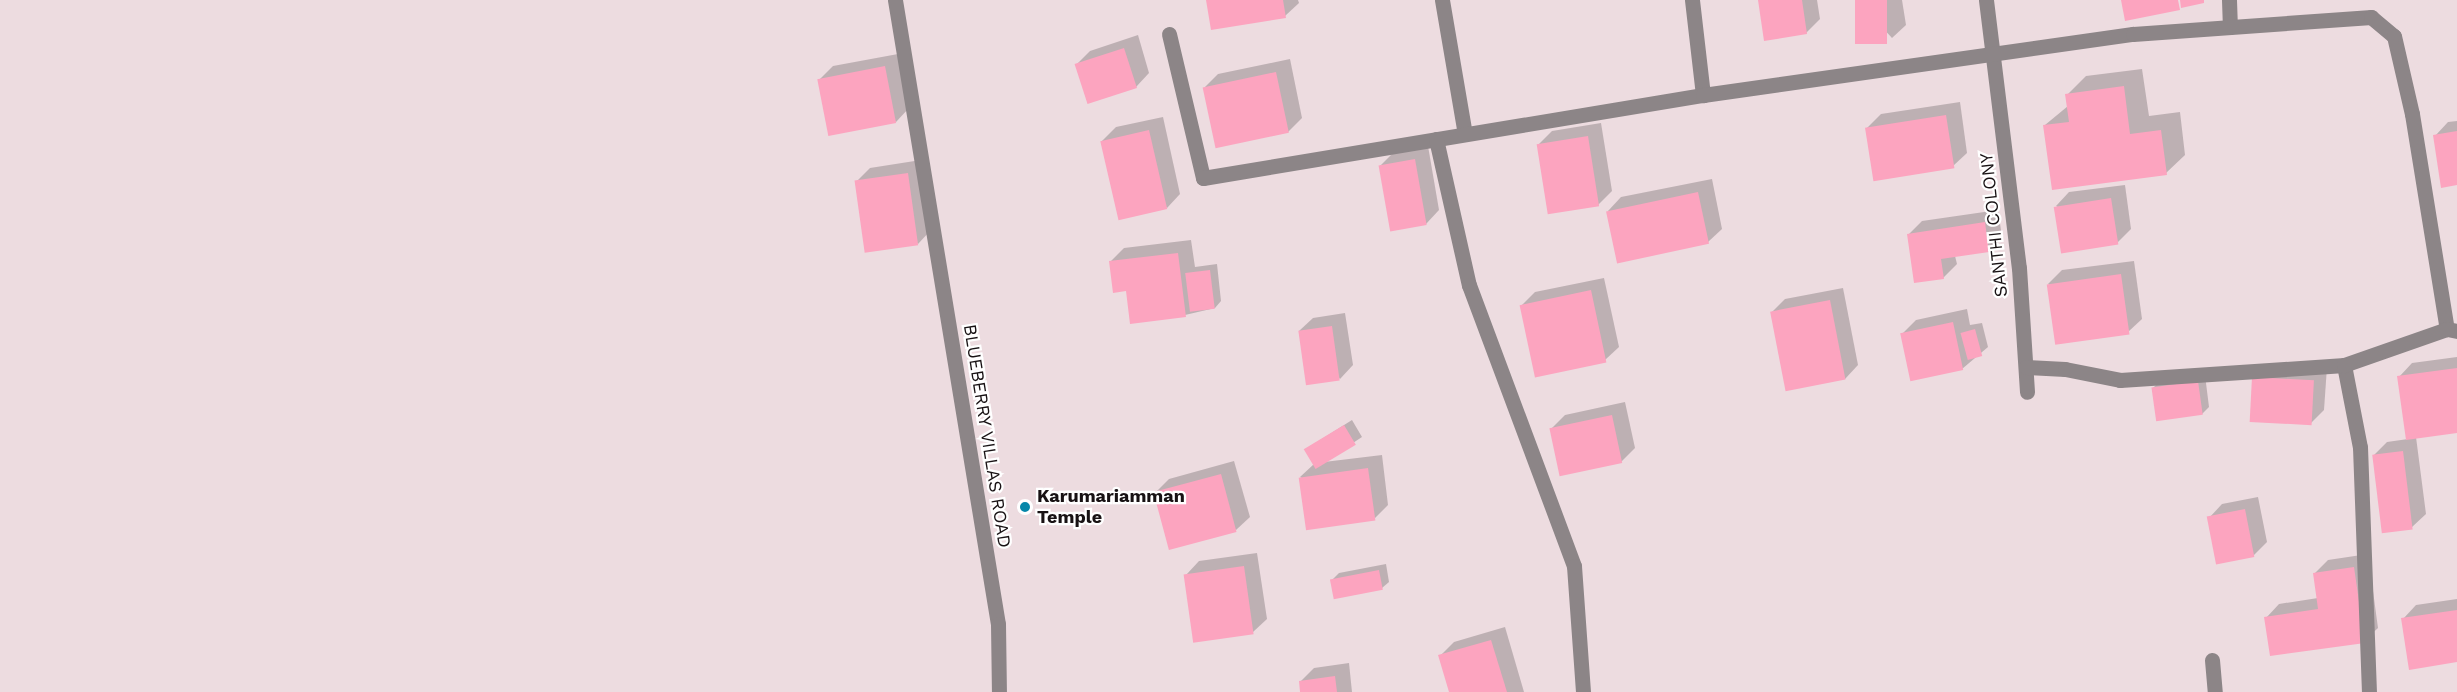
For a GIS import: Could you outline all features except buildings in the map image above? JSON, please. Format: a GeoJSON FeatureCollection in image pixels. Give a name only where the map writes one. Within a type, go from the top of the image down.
{"type":"FeatureCollection","features":[{"type":"Feature","properties":{"kind":"street","name":"BLUEBERRY VILLAS ROAD"},"geometry":{"type":"LineString","coordinates":[[895,0],[998,624],[999,692]]}},
{"type":"Feature","properties":{"kind":"street"},"geometry":{"type":"LineString","coordinates":[[1442,0],[1465,134]]}},
{"type":"Feature","properties":{"kind":"street"},"geometry":{"type":"LineString","coordinates":[[1692,0],[1703,95]]}},
{"type":"Feature","properties":{"kind":"street","name":"SANTHI COLONY"},"geometry":{"type":"LineString","coordinates":[[1986,0],[1995,54],[2019,268],[2027,392]]}},
{"type":"Feature","properties":{"kind":"street"},"geometry":{"type":"LineString","coordinates":[[2229,0],[2230,27]]}},
{"type":"Feature","properties":{"kind":"street"},"geometry":{"type":"LineString","coordinates":[[1169,34],[1203,178],[1703,95],[2133,34],[2371,17],[2394,36],[2412,114],[2452,330],[2344,365],[2120,380],[2065,369],[2026,367]]}},
{"type":"Feature","properties":{"kind":"street"},"geometry":{"type":"LineString","coordinates":[[1436,139],[1469,285],[1574,566],[1583,692]]}},
{"type":"Feature","properties":{"kind":"street"},"geometry":{"type":"LineString","coordinates":[[2344,365],[2360,447],[2369,692]]}},
{"type":"Feature","properties":{"kind":"street"},"geometry":{"type":"LineString","coordinates":[[2212,660],[2215,692]]}},
{"type":"Feature","properties":{"kind":"place","name":"Karumariamman Temple"},"geometry":{"type":"Point","coordinates":[1025,507]}}]}
